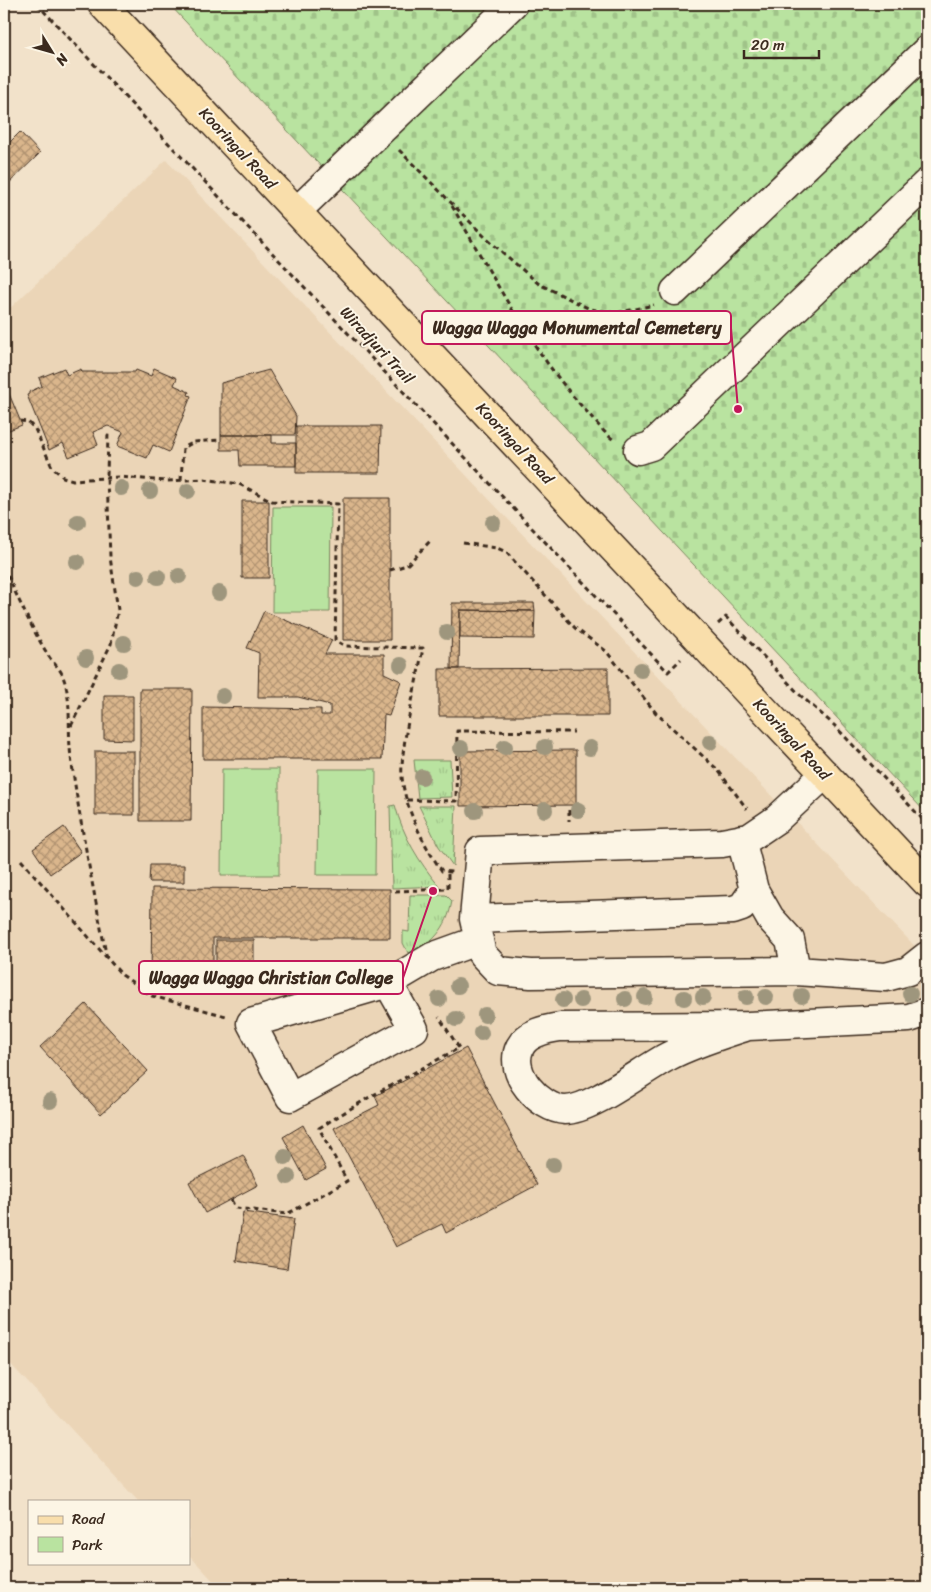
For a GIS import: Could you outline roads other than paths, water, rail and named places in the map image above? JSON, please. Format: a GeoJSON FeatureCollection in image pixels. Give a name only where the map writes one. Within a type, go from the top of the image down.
{"type":"FeatureCollection","features":[{"type":"Feature","properties":{"kind":"main road","name":"Kooringal Road"},"geometry":{"type":"LineString","coordinates":[[102,4],[927,883]]}},
{"type":"Feature","properties":{"kind":"lane"},"geometry":{"type":"LineString","coordinates":[[297,211],[506,6]]}},
{"type":"Feature","properties":{"kind":"lane"},"geometry":{"type":"LineString","coordinates":[[675,291],[927,50]]}},
{"type":"Feature","properties":{"kind":"lane"},"geometry":{"type":"LineString","coordinates":[[638,450],[651,446],[927,183]]}},
{"type":"Feature","properties":{"kind":"lane"},"geometry":{"type":"LineString","coordinates":[[825,774],[777,819],[750,835],[722,843],[480,851],[477,929],[482,954],[498,971],[531,974],[796,971],[886,977],[908,971],[927,956]]}},
{"type":"Feature","properties":{"kind":"lane"},"geometry":{"type":"LineString","coordinates":[[750,835],[754,890],[770,918],[790,940],[796,971]]}},
{"type":"Feature","properties":{"kind":"lane"},"geometry":{"type":"LineString","coordinates":[[388,984],[414,1029],[290,1097],[251,1023],[388,984],[477,929],[733,910],[742,907],[754,890]]}},
{"type":"Feature","properties":{"kind":"lane"},"geometry":{"type":"LineString","coordinates":[[748,1026],[670,1055],[600,1097],[579,1107],[566,1110],[554,1108],[535,1096],[518,1066],[521,1046],[528,1038],[538,1032],[560,1027],[748,1026],[909,1018],[927,1012]]}},
{"type":"Feature","properties":{"kind":"place","name":"Wagga Wagga Monumental Cemetery"},"geometry":{"type":"Point","coordinates":[738,409]}},
{"type":"Feature","properties":{"kind":"place","name":"Wagga Wagga Christian College"},"geometry":{"type":"Point","coordinates":[433,891]}}]}
